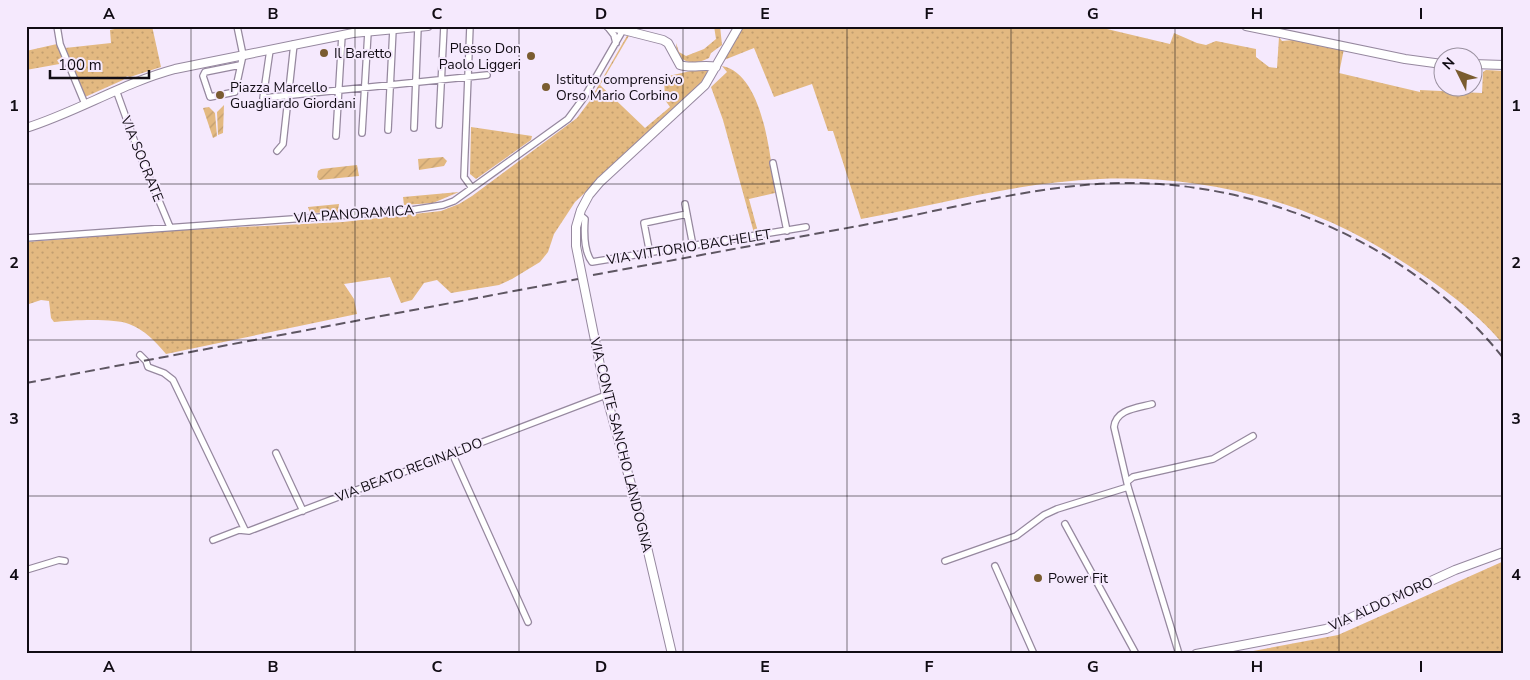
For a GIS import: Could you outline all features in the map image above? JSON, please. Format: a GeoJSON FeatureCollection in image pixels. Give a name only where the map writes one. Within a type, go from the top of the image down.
{"type":"FeatureCollection","features":[{"type":"Feature","properties":{"kind":"main road"},"geometry":{"type":"LineString","coordinates":[[26,128],[56,118],[116,90],[175,69],[342,35],[352,30],[368,32],[428,26]]}},
{"type":"Feature","properties":{"kind":"main road"},"geometry":{"type":"LineString","coordinates":[[607,26],[649,36],[668,44],[680,65],[716,67]]}},
{"type":"Feature","properties":{"kind":"main road","name":"VIA CONTE SANCHO LANDOGNA"},"geometry":{"type":"LineString","coordinates":[[672,654],[639,513],[606,395],[576,246],[576,226],[579,214],[589,195],[600,182],[705,85],[738,26]]}},
{"type":"Feature","properties":{"kind":"main road"},"geometry":{"type":"LineString","coordinates":[[1246,26],[1405,59],[1432,63]]}},
{"type":"Feature","properties":{"kind":"main road"},"geometry":{"type":"LineString","coordinates":[[1482,64],[1504,65]]}},
{"type":"Feature","properties":{"kind":"main road","name":"VIA ALDO MORO"},"geometry":{"type":"LineString","coordinates":[[1196,654],[1326,629],[1455,570],[1504,552]]}},
{"type":"Feature","properties":{"kind":"street"},"geometry":{"type":"LineString","coordinates":[[57,26],[60,44],[85,104]]}},
{"type":"Feature","properties":{"kind":"street"},"geometry":{"type":"LineString","coordinates":[[237,26],[243,55],[235,92],[210,97],[203,76],[205,72],[240,65]]}},
{"type":"Feature","properties":{"kind":"street"},"geometry":{"type":"LineString","coordinates":[[439,125],[444,26]]}},
{"type":"Feature","properties":{"kind":"street"},"geometry":{"type":"LineString","coordinates":[[470,26],[464,177],[472,188]]}},
{"type":"Feature","properties":{"kind":"street"},"geometry":{"type":"LineString","coordinates":[[607,26],[614,34],[616,46]]}},
{"type":"Feature","properties":{"kind":"street"},"geometry":{"type":"LineString","coordinates":[[414,128],[418,27]]}},
{"type":"Feature","properties":{"kind":"street"},"geometry":{"type":"LineString","coordinates":[[388,130],[393,29]]}},
{"type":"Feature","properties":{"kind":"street","name":"VIA PANORAMICA"},"geometry":{"type":"LineString","coordinates":[[26,238],[405,211],[443,205],[472,188],[568,119],[578,109],[616,46],[623,30]]}},
{"type":"Feature","properties":{"kind":"street"},"geometry":{"type":"LineString","coordinates":[[362,133],[368,32]]}},
{"type":"Feature","properties":{"kind":"street"},"geometry":{"type":"LineString","coordinates":[[336,136],[342,35]]}},
{"type":"Feature","properties":{"kind":"street"},"geometry":{"type":"LineString","coordinates":[[277,151],[283,144],[290,96],[294,44]]}},
{"type":"Feature","properties":{"kind":"street"},"geometry":{"type":"LineString","coordinates":[[270,50],[264,98],[488,75]]}},
{"type":"Feature","properties":{"kind":"street","name":"VIA SOCRATE"},"geometry":{"type":"LineString","coordinates":[[116,90],[137,148],[170,227]]}},
{"type":"Feature","properties":{"kind":"street"},"geometry":{"type":"LineString","coordinates":[[773,163],[787,231]]}},
{"type":"Feature","properties":{"kind":"street"},"geometry":{"type":"LineString","coordinates":[[685,204],[693,246]]}},
{"type":"Feature","properties":{"kind":"street","name":"VIA VITTORIO BACHELET"},"geometry":{"type":"LineString","coordinates":[[579,214],[585,219],[585,236],[592,262],[806,227]]}},
{"type":"Feature","properties":{"kind":"street"},"geometry":{"type":"LineString","coordinates":[[650,254],[644,223],[687,214]]}},
{"type":"Feature","properties":{"kind":"street"},"geometry":{"type":"LineString","coordinates":[[140,355],[146,360],[148,367],[164,373],[173,380],[245,530]]}},
{"type":"Feature","properties":{"kind":"street","name":"VIA BEATO REGINALDO"},"geometry":{"type":"LineString","coordinates":[[213,540],[239,530],[249,531],[420,467],[452,452],[606,395]]}},
{"type":"Feature","properties":{"kind":"street"},"geometry":{"type":"LineString","coordinates":[[1152,404],[1123,412],[1115,421],[1114,427],[1128,484],[1179,654]]}},
{"type":"Feature","properties":{"kind":"street"},"geometry":{"type":"LineString","coordinates":[[944,561],[1016,536],[1044,515],[1128,484],[1133,477],[1213,459],[1253,436]]}},
{"type":"Feature","properties":{"kind":"street"},"geometry":{"type":"LineString","coordinates":[[452,452],[528,622]]}},
{"type":"Feature","properties":{"kind":"street"},"geometry":{"type":"LineString","coordinates":[[276,453],[303,511]]}},
{"type":"Feature","properties":{"kind":"street"},"geometry":{"type":"LineString","coordinates":[[1065,524],[1136,654]]}},
{"type":"Feature","properties":{"kind":"street"},"geometry":{"type":"LineString","coordinates":[[26,570],[60,560],[65,561]]}},
{"type":"Feature","properties":{"kind":"street"},"geometry":{"type":"LineString","coordinates":[[996,566],[1034,654]]}},
{"type":"Feature","properties":{"kind":"shaded area"},"geometry":{"type":"Polygon","coordinates":[[[129,26],[152,26],[161,67],[130,77],[127,76],[123,80],[85,97],[74,72],[77,66],[75,63],[70,63],[65,48],[111,43],[110,30],[129,26]]]}},
{"type":"Feature","properties":{"kind":"shaded area"},"geometry":{"type":"Polygon","coordinates":[[[714,26],[720,26],[722,45],[711,53],[709,58],[703,61],[692,62],[682,59],[677,50],[676,43],[679,52],[686,56],[704,49],[716,39],[714,26]]]}},
{"type":"Feature","properties":{"kind":"shaded area"},"geometry":{"type":"Polygon","coordinates":[[[743,26],[1107,26],[1107,29],[1170,44],[1174,33],[1206,45],[1216,41],[1256,49],[1256,57],[1269,67],[1277,68],[1279,37],[1282,41],[1293,40],[1344,49],[1339,73],[1420,92],[1420,90],[1432,91],[1432,98],[1482,98],[1483,72],[1486,70],[1504,71],[1504,345],[1479,319],[1437,285],[1359,236],[1324,219],[1289,206],[1215,187],[1177,181],[1139,179],[1070,181],[980,194],[861,219],[833,131],[828,131],[812,84],[774,97],[754,48],[724,60],[743,26]]]}},
{"type":"Feature","properties":{"kind":"shaded area"},"geometry":{"type":"Polygon","coordinates":[[[628,34],[630,34],[600,85],[645,128],[670,107],[665,100],[664,77],[704,68],[708,70],[706,76],[695,90],[575,202],[554,234],[548,252],[540,262],[499,285],[451,293],[437,280],[424,283],[412,300],[401,303],[390,277],[344,284],[354,299],[357,314],[166,354],[149,336],[129,324],[104,320],[54,322],[51,318],[49,301],[41,300],[26,305],[26,242],[183,230],[343,222],[441,211],[459,204],[577,118],[589,102],[628,34]]]}},
{"type":"Feature","properties":{"kind":"shaded area"},"geometry":{"type":"Polygon","coordinates":[[[57,44],[65,63],[26,70],[26,51],[57,44]]]}},
{"type":"Feature","properties":{"kind":"shaded area"},"geometry":{"type":"Polygon","coordinates":[[[722,66],[736,72],[747,85],[756,101],[768,140],[775,193],[749,199],[758,232],[754,233],[723,120],[711,87],[727,72],[722,66]]]}},
{"type":"Feature","properties":{"kind":"shaded area"},"geometry":{"type":"Polygon","coordinates":[[[224,105],[223,133],[218,135],[217,112],[224,105]]]}},
{"type":"Feature","properties":{"kind":"shaded area"},"geometry":{"type":"Polygon","coordinates":[[[209,107],[215,113],[217,136],[213,138],[203,108],[209,107]]]}},
{"type":"Feature","properties":{"kind":"shaded area"},"geometry":{"type":"Polygon","coordinates":[[[471,127],[532,136],[531,140],[476,179],[470,174],[471,127]]]}},
{"type":"Feature","properties":{"kind":"shaded area"},"geometry":{"type":"Polygon","coordinates":[[[443,157],[447,161],[444,166],[419,170],[418,159],[443,157]]]}},
{"type":"Feature","properties":{"kind":"shaded area"},"geometry":{"type":"Polygon","coordinates":[[[357,165],[359,176],[319,180],[317,177],[318,171],[321,169],[357,165]]]}},
{"type":"Feature","properties":{"kind":"shaded area"},"geometry":{"type":"Polygon","coordinates":[[[459,192],[433,203],[404,205],[403,197],[459,192]]]}},
{"type":"Feature","properties":{"kind":"shaded area"},"geometry":{"type":"Polygon","coordinates":[[[339,204],[338,212],[310,213],[308,207],[339,204]]]}},
{"type":"Feature","properties":{"kind":"shaded area"},"geometry":{"type":"Polygon","coordinates":[[[1504,561],[1504,654],[1237,654],[1338,635],[1504,561]]]}},
{"type":"Feature","properties":{"kind":"railway"},"geometry":{"type":"LineString","coordinates":[[593,275],[1036,191],[1097,184],[1126,183],[1179,186],[1232,194],[1284,209],[1335,229],[1383,254],[1428,285],[1469,320],[1504,359]]}},
{"type":"Feature","properties":{"kind":"railway"},"geometry":{"type":"LineString","coordinates":[[26,383],[578,279]]}},
{"type":"Feature","properties":{"kind":"place","name":"Il Baretto"},"geometry":{"type":"Point","coordinates":[324,53]}},
{"type":"Feature","properties":{"kind":"place","name":"Plesso Don Paolo Liggeri"},"geometry":{"type":"Point","coordinates":[531,56]}},
{"type":"Feature","properties":{"kind":"place","name":"Istituto comprensivo Orso Mario Corbino"},"geometry":{"type":"Point","coordinates":[546,87]}},
{"type":"Feature","properties":{"kind":"place","name":"Piazza Marcello Guagliardo Giordani"},"geometry":{"type":"Point","coordinates":[220,95]}},
{"type":"Feature","properties":{"kind":"place","name":"Power Fit"},"geometry":{"type":"Point","coordinates":[1038,578]}}]}
